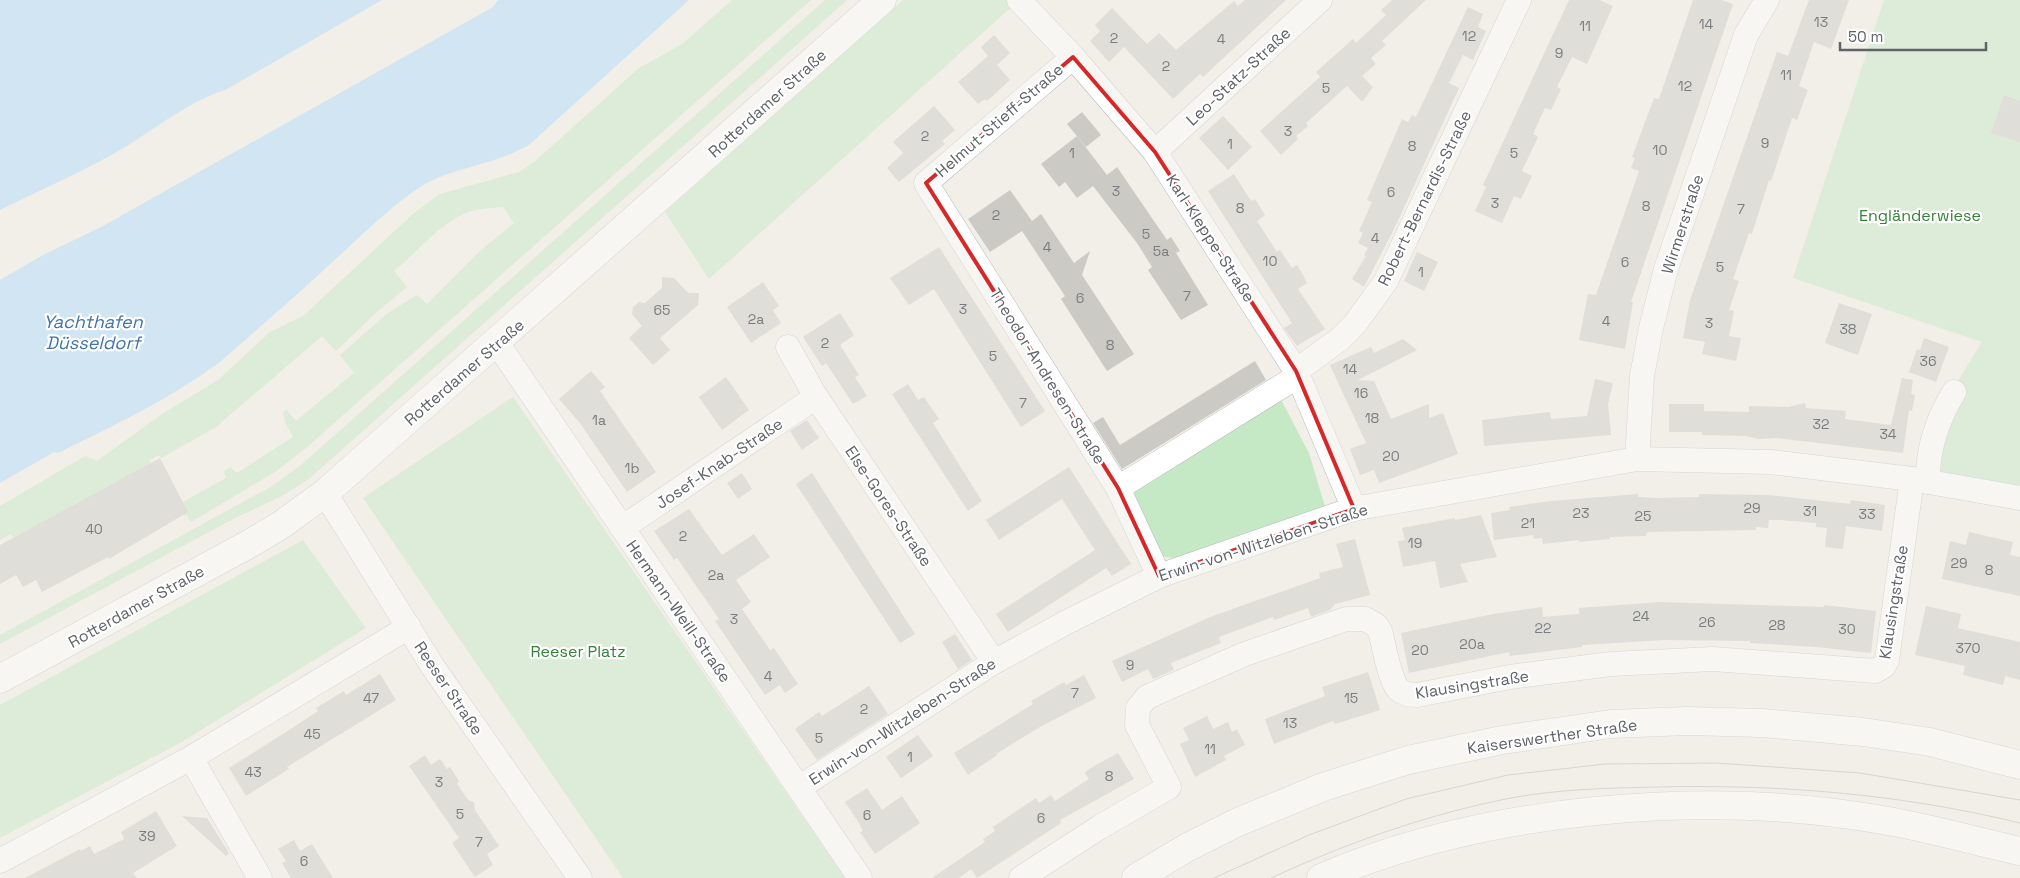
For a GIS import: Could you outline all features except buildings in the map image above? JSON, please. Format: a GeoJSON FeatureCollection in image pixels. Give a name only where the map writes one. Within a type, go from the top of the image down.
{"type":"FeatureCollection","features":[{"type":"Feature","properties":{"kind":"street","name":"Rotterdamer Straße"},"geometry":{"type":"LineString","coordinates":[[0,679],[249,544],[281,525],[325,493],[498,343],[882,0]]}},
{"type":"Feature","properties":{"kind":"street","name":"Leo-Statz-Straße"},"geometry":{"type":"LineString","coordinates":[[1156,152],[1320,0]]}},
{"type":"Feature","properties":{"kind":"street","name":"Robert-Bernardis-Straße"},"geometry":{"type":"LineString","coordinates":[[1118,488],[1297,374],[1340,339],[1355,324],[1386,281],[1519,0]]}},
{"type":"Feature","properties":{"kind":"street","name":"Wirmerstraße"},"geometry":{"type":"LineString","coordinates":[[1637,459],[1642,376],[1651,328],[1666,269],[1746,35],[1766,0]]}},
{"type":"Feature","properties":{"kind":"street","name":"Karl-Kleppe-Straße"},"geometry":{"type":"LineString","coordinates":[[1028,3],[1072,57],[1156,152],[1297,374],[1354,509]]}},
{"type":"Feature","properties":{"kind":"street","name":"Helmut-Stieff-Straße"},"geometry":{"type":"LineString","coordinates":[[926,183],[1072,57]]}},
{"type":"Feature","properties":{"kind":"street","name":"Theodor-Andresen-Straße"},"geometry":{"type":"LineString","coordinates":[[926,183],[1118,488],[1159,576]]}},
{"type":"Feature","properties":{"kind":"street","name":"Hermann-Weill-Straße"},"geometry":{"type":"LineString","coordinates":[[498,343],[860,878]]}},
{"type":"Feature","properties":{"kind":"street","name":"Else-Gores-Straße"},"geometry":{"type":"LineString","coordinates":[[788,347],[816,397],[994,662]]}},
{"type":"Feature","properties":{"kind":"street"},"geometry":{"type":"LineString","coordinates":[[1920,480],[1936,427],[1954,392]]}},
{"type":"Feature","properties":{"kind":"street","name":"Josef-Knab-Straße"},"geometry":{"type":"LineString","coordinates":[[622,528],[816,397]]}},
{"type":"Feature","properties":{"kind":"street","name":"Erwin-von-Witzleben-Straße"},"geometry":{"type":"LineString","coordinates":[[800,787],[994,662],[1067,622],[1159,576],[1354,509],[1637,459],[1771,462],[1920,480],[2020,498]]}},
{"type":"Feature","properties":{"kind":"street","name":"Klausingstraße"},"geometry":{"type":"LineString","coordinates":[[1021,878],[1100,827],[1169,787],[1137,725],[1138,708],[1147,697],[1245,654],[1346,619],[1365,619],[1376,625],[1380,631],[1394,682],[1399,689],[1407,694],[1417,695],[1510,677],[1611,664],[1714,659],[1875,671],[1884,666],[1887,660],[1920,480]]}},
{"type":"Feature","properties":{"kind":"street","name":"Reeser Straße"},"geometry":{"type":"LineString","coordinates":[[325,493],[433,666],[580,878]]}},
{"type":"Feature","properties":{"kind":"street"},"geometry":{"type":"LineString","coordinates":[[0,861],[191,758],[409,626]]}},
{"type":"Feature","properties":{"kind":"street","name":"Kaiserswerther Straße"},"geometry":{"type":"LineString","coordinates":[[1136,878],[1188,847],[1238,822],[1323,787],[1408,760],[1502,740],[1611,724],[1696,721],[1762,723],[1930,742],[2020,764]]}},
{"type":"Feature","properties":{"kind":"street"},"geometry":{"type":"LineString","coordinates":[[191,758],[260,878]]}},
{"type":"Feature","properties":{"kind":"street"},"geometry":{"type":"LineString","coordinates":[[1321,878],[1348,867],[1431,840],[1502,825],[1572,814],[1657,807],[1798,809],[1883,820],[2020,851]]}},
{"type":"Feature","properties":{"kind":"highlighted area"},"geometry":{"type":"Polygon","coordinates":[[[1073,57],[1155,152],[1296,371],[1354,509],[1159,576],[1118,488],[926,183],[1073,57]]]}},
{"type":"Feature","properties":{"kind":"green space"},"geometry":{"type":"Polygon","coordinates":[[[732,0],[811,0],[306,448],[275,472],[191,522],[187,516],[180,514],[185,508],[183,502],[226,478],[224,471],[230,467],[237,473],[293,437],[285,422],[283,412],[286,409],[296,421],[354,373],[340,355],[388,313],[417,295],[427,304],[480,251],[514,223],[503,207],[479,209],[464,214],[442,227],[394,271],[407,287],[377,312],[336,351],[322,336],[216,427],[161,458],[159,455],[150,460],[150,464],[13,538],[11,534],[0,540],[0,506],[85,456],[97,461],[162,414],[218,380],[270,332],[303,316],[414,213],[440,194],[519,172],[534,162],[639,68],[682,44],[732,0]]]}},
{"type":"Feature","properties":{"kind":"green space"},"geometry":{"type":"Polygon","coordinates":[[[825,0],[847,0],[309,479],[282,496],[235,518],[0,644],[0,635],[272,486],[301,465],[825,0]]]}},
{"type":"Feature","properties":{"kind":"green space"},"geometry":{"type":"Polygon","coordinates":[[[903,0],[1031,0],[1007,11],[709,279],[665,212],[903,0]]]}},
{"type":"Feature","properties":{"kind":"green space","name":"Engländerwiese"},"geometry":{"type":"Polygon","coordinates":[[[1884,0],[2020,0],[2020,494],[1937,475],[1959,379],[1982,342],[1793,278],[1884,0]]]}},
{"type":"Feature","properties":{"kind":"green space"},"geometry":{"type":"Polygon","coordinates":[[[1278,394],[1309,453],[1325,507],[1179,559],[1160,556],[1126,489],[1278,394]]]}},
{"type":"Feature","properties":{"kind":"green space","name":"Reeser Platz"},"geometry":{"type":"Polygon","coordinates":[[[513,397],[845,878],[623,878],[363,498],[513,397]]]}},
{"type":"Feature","properties":{"kind":"green space"},"geometry":{"type":"Polygon","coordinates":[[[303,540],[366,628],[180,743],[0,838],[0,705],[303,540]]]}},
{"type":"Feature","properties":{"kind":"water"},"geometry":{"type":"Polygon","coordinates":[[[0,0],[382,0],[227,89],[200,100],[112,155],[0,210],[0,0]]]}},
{"type":"Feature","properties":{"kind":"water","name":"Yachthafen Düsseldorf"},"geometry":{"type":"Polygon","coordinates":[[[498,0],[689,0],[530,144],[503,157],[445,175],[417,189],[382,216],[220,362],[181,388],[141,411],[58,453],[54,452],[0,483],[0,280],[43,255],[103,226],[493,7],[498,0]]]}},
{"type":"Feature","properties":{"kind":"tram line"},"geometry":{"type":"LineString","coordinates":[[1214,878],[1309,835],[1406,799],[1508,775],[1605,764],[1716,763],[1860,773],[2020,800]]}},
{"type":"Feature","properties":{"kind":"tram line"},"geometry":{"type":"LineString","coordinates":[[1271,878],[1358,842],[1449,812],[1511,798],[1566,791],[1703,786],[1794,789],[1885,798],[1975,813],[2020,823]]}}]}
